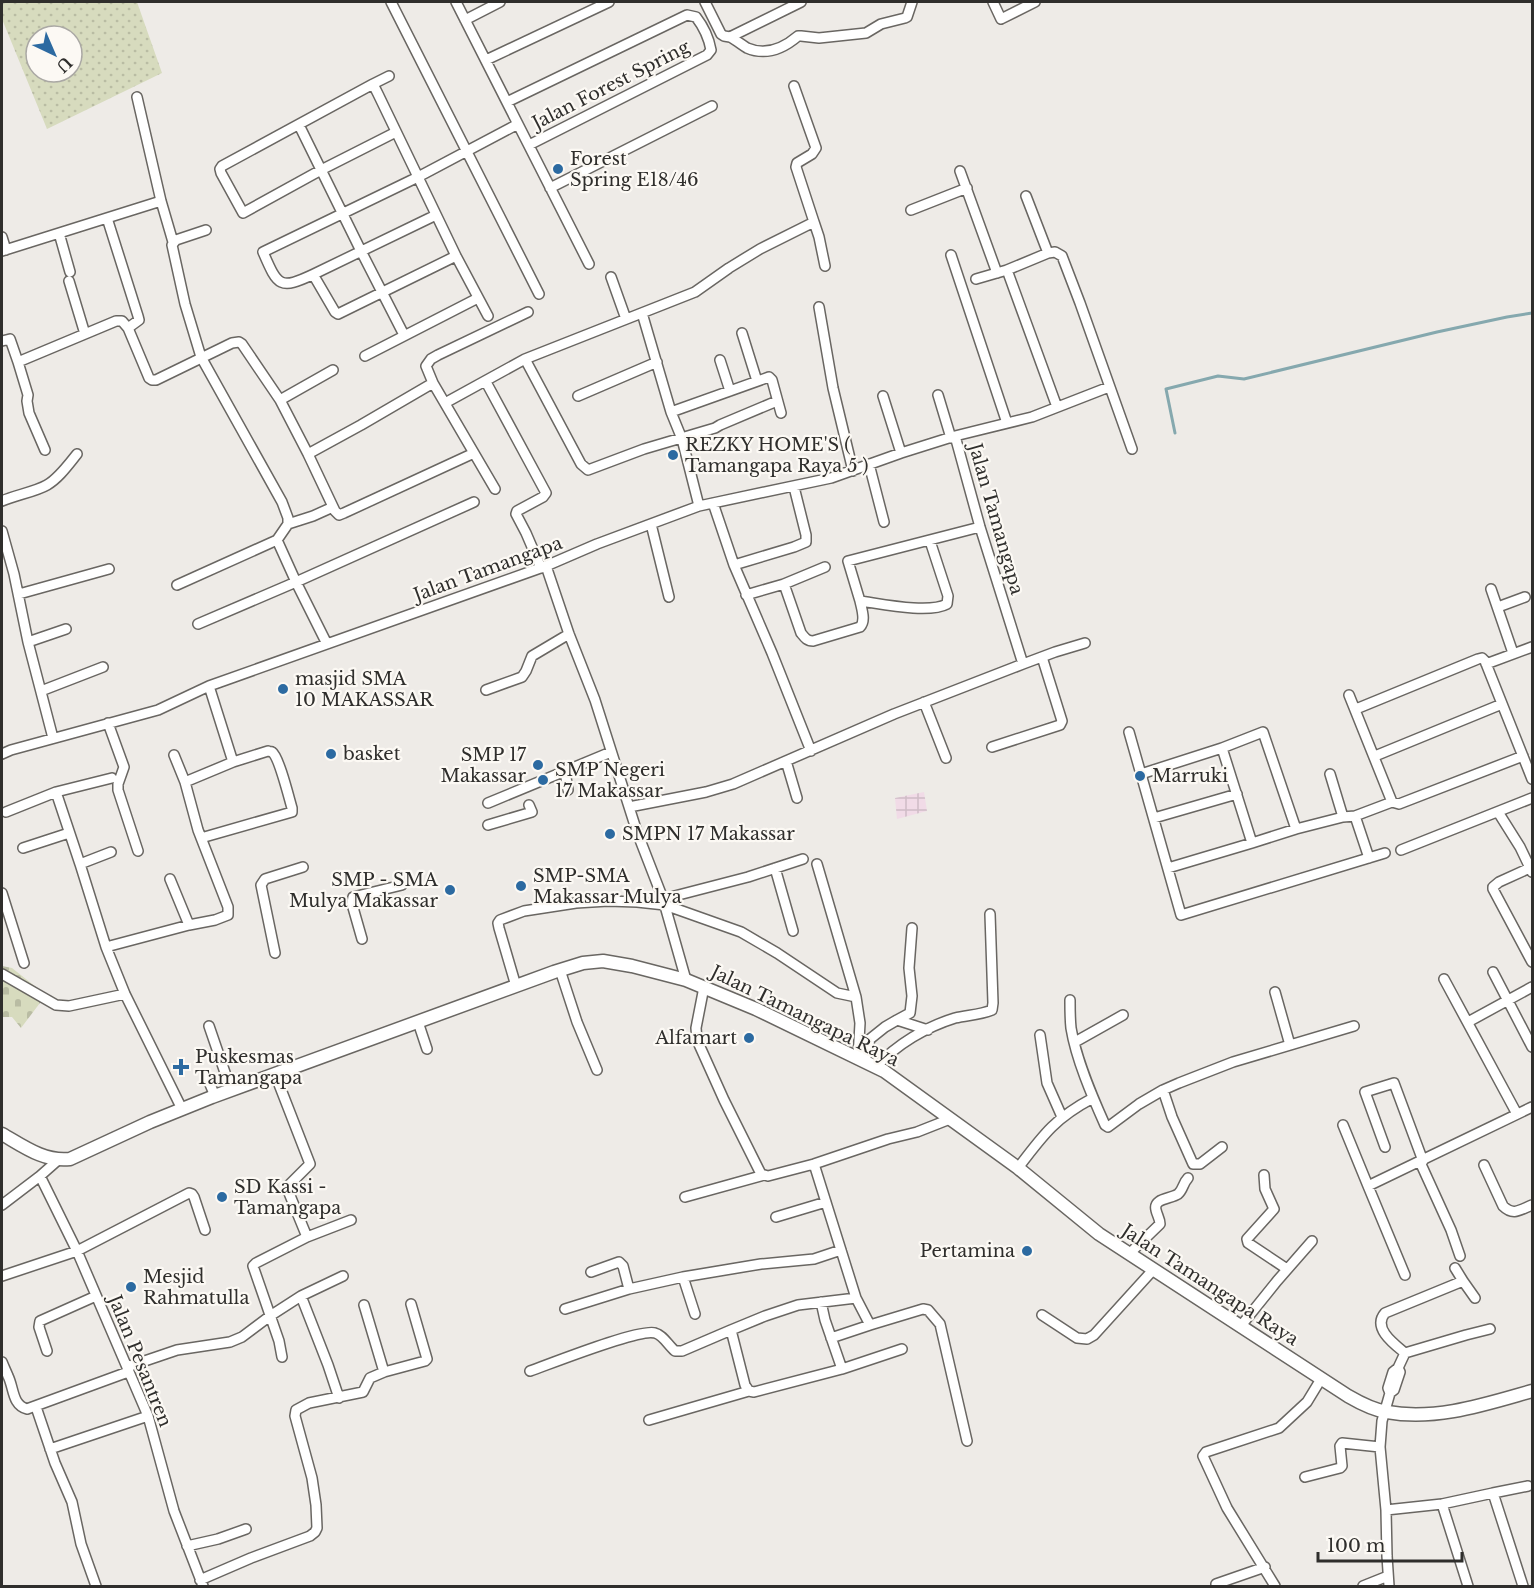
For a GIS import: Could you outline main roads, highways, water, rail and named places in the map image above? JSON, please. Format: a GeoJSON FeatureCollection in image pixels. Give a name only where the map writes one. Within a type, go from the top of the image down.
{"type":"FeatureCollection","features":[{"type":"Feature","properties":{"kind":"main road","name":"Jalan Tamangapa Raya"},"geometry":{"type":"LineString","coordinates":[[2,1134],[33,1153],[57,1161],[70,1159],[150,1122],[231,1090],[560,970],[583,963],[603,961],[686,980],[704,987],[756,1009],[885,1071],[1018,1168],[1098,1234],[1348,1396],[1385,1412],[1412,1414],[1441,1413],[1469,1408],[1533,1391]]}},
{"type":"Feature","properties":{"kind":"waterway"},"geometry":{"type":"LineString","coordinates":[[1175,433],[1166,389],[1218,376],[1244,379],[1437,332],[1532,313]]}},
{"type":"Feature","properties":{"kind":"place","name":"Forest Spring E18/46"},"geometry":{"type":"Point","coordinates":[558,169]}},
{"type":"Feature","properties":{"kind":"place","name":"REZKY HOME'S ( Tamangapa Raya 5 )"},"geometry":{"type":"Point","coordinates":[673,455]}},
{"type":"Feature","properties":{"kind":"place","name":"masjid SMA 10 MAKASSAR"},"geometry":{"type":"Point","coordinates":[283,689]}},
{"type":"Feature","properties":{"kind":"place","name":"basket"},"geometry":{"type":"Point","coordinates":[331,754]}},
{"type":"Feature","properties":{"kind":"place","name":"SMP 17 Makassar"},"geometry":{"type":"Point","coordinates":[538,765]}},
{"type":"Feature","properties":{"kind":"place","name":"Marruki"},"geometry":{"type":"Point","coordinates":[1140,776]}},
{"type":"Feature","properties":{"kind":"place","name":"SMP Negeri 17 Makassar"},"geometry":{"type":"Point","coordinates":[543,780]}},
{"type":"Feature","properties":{"kind":"place","name":"SMPN 17 Makassar"},"geometry":{"type":"Point","coordinates":[610,834]}},
{"type":"Feature","properties":{"kind":"place","name":"SMP-SMA Makassar Mulya"},"geometry":{"type":"Point","coordinates":[521,886]}},
{"type":"Feature","properties":{"kind":"place","name":"SMP - SMA Mulya Makassar"},"geometry":{"type":"Point","coordinates":[450,890]}},
{"type":"Feature","properties":{"kind":"place","name":"Alfamart"},"geometry":{"type":"Point","coordinates":[749,1038]}},
{"type":"Feature","properties":{"kind":"place","name":"Puskesmas Tamangapa"},"geometry":{"type":"Point","coordinates":[181,1067]}},
{"type":"Feature","properties":{"kind":"place","name":"SD Kassi - Tamangapa"},"geometry":{"type":"Point","coordinates":[222,1197]}},
{"type":"Feature","properties":{"kind":"place","name":"Pertamina"},"geometry":{"type":"Point","coordinates":[1027,1251]}},
{"type":"Feature","properties":{"kind":"place","name":"Mesjid Rahmatulla"},"geometry":{"type":"Point","coordinates":[131,1287]}}]}
